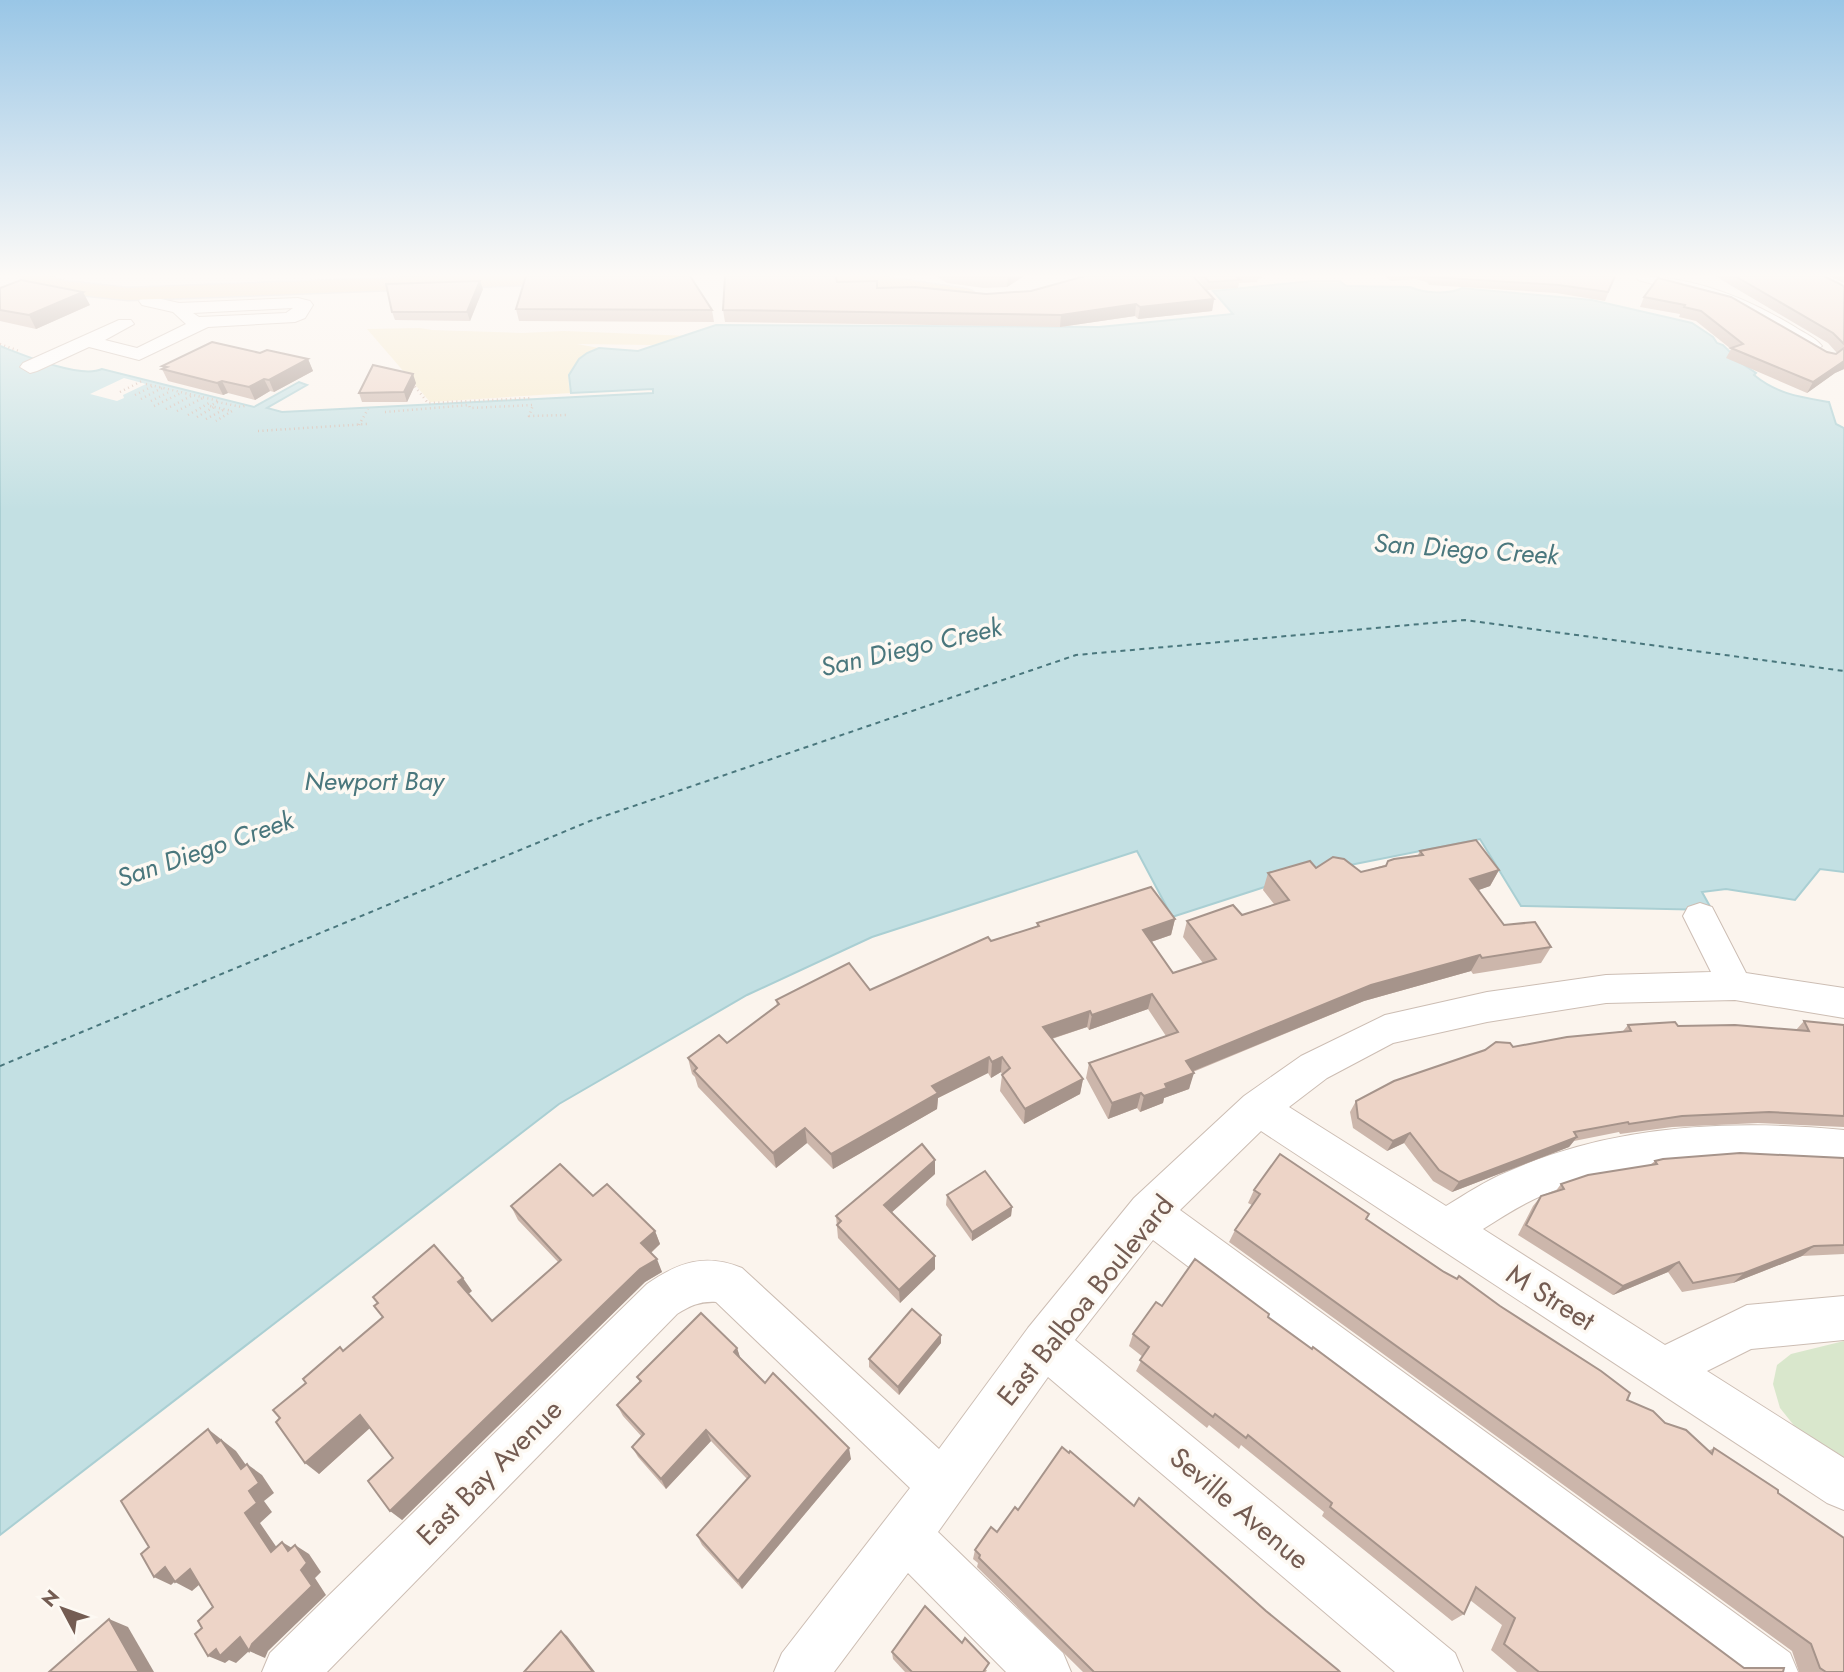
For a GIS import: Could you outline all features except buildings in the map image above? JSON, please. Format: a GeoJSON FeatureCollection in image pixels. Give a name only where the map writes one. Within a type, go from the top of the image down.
{"type":"FeatureCollection","features":[{"type":"Feature","properties":{"kind":"street"},"geometry":{"type":"LineString","coordinates":[[30,367],[59,354]]}},
{"type":"Feature","properties":{"kind":"street"},"geometry":{"type":"LineString","coordinates":[[1699,916],[1735,986]]}},
{"type":"Feature","properties":{"kind":"street","name":"East Balboa Boulevard"},"geometry":{"type":"LineString","coordinates":[[801,1672],[906,1535],[1044,1344],[1149,1212],[1258,1108],[1314,1067],[1385,1030],[1487,1007],[1606,989],[1735,986],[1844,1003]]}},
{"type":"Feature","properties":{"kind":"street","name":"M Street"},"geometry":{"type":"LineString","coordinates":[[1258,1108],[1844,1486]]}},
{"type":"Feature","properties":{"kind":"street"},"geometry":{"type":"LineString","coordinates":[[1445,1230],[1528,1182],[1619,1154],[1732,1143],[1844,1147]]}},
{"type":"Feature","properties":{"kind":"street"},"geometry":{"type":"LineString","coordinates":[[1149,1212],[1771,1672]]}},
{"type":"Feature","properties":{"kind":"street","name":"East Bay Avenue"},"geometry":{"type":"LineString","coordinates":[[289,1672],[662,1299],[679,1287],[696,1282],[714,1279],[727,1283],[942,1485]]}},
{"type":"Feature","properties":{"kind":"street"},"geometry":{"type":"LineString","coordinates":[[1665,1369],[1747,1327],[1844,1318]]}},
{"type":"Feature","properties":{"kind":"street","name":"Seville Avenue"},"geometry":{"type":"LineString","coordinates":[[1044,1344],[1436,1672]]}},
{"type":"Feature","properties":{"kind":"street"},"geometry":{"type":"LineString","coordinates":[[906,1535],[1044,1672]]}},
{"type":"Feature","properties":{"kind":"path"},"geometry":{"type":"LineString","coordinates":[[120,392],[145,382],[242,407],[246,405]]}},
{"type":"Feature","properties":{"kind":"path"},"geometry":{"type":"LineString","coordinates":[[411,382],[428,403],[462,406]]}},
{"type":"Feature","properties":{"kind":"path"},"geometry":{"type":"LineString","coordinates":[[135,395],[154,386]]}},
{"type":"Feature","properties":{"kind":"path"},"geometry":{"type":"LineString","coordinates":[[141,399],[163,388]]}},
{"type":"Feature","properties":{"kind":"path"},"geometry":{"type":"LineString","coordinates":[[151,401],[172,390]]}},
{"type":"Feature","properties":{"kind":"path"},"geometry":{"type":"LineString","coordinates":[[155,406],[181,392]]}},
{"type":"Feature","properties":{"kind":"path"},"geometry":{"type":"LineString","coordinates":[[166,409],[193,395]]}},
{"type":"Feature","properties":{"kind":"path"},"geometry":{"type":"LineString","coordinates":[[177,411],[204,398]]}},
{"type":"Feature","properties":{"kind":"path"},"geometry":{"type":"LineString","coordinates":[[412,409],[531,398]]}},
{"type":"Feature","properties":{"kind":"path"},"geometry":{"type":"LineString","coordinates":[[216,401],[210,406],[232,411],[216,421]]}},
{"type":"Feature","properties":{"kind":"path"},"geometry":{"type":"LineString","coordinates":[[188,415],[216,401]]}},
{"type":"Feature","properties":{"kind":"path"},"geometry":{"type":"LineString","coordinates":[[385,412],[469,405],[470,408],[533,405],[529,416],[566,415]]}},
{"type":"Feature","properties":{"kind":"path"},"geometry":{"type":"LineString","coordinates":[[197,416],[215,407]]}},
{"type":"Feature","properties":{"kind":"path"},"geometry":{"type":"LineString","coordinates":[[206,419],[224,409]]}},
{"type":"Feature","properties":{"kind":"path"},"geometry":{"type":"LineString","coordinates":[[359,425],[368,409]]}},
{"type":"Feature","properties":{"kind":"path"},"geometry":{"type":"LineString","coordinates":[[258,431],[367,424]]}},
{"type":"Feature","properties":{"kind":"green space"},"geometry":{"type":"Polygon","coordinates":[[[1844,1341],[1844,1457],[1796,1428],[1780,1408],[1773,1384],[1777,1365],[1791,1354],[1844,1341]]]}},
{"type":"Feature","properties":{"kind":"sand"},"geometry":{"type":"Polygon","coordinates":[[[389,354],[588,354],[571,372],[571,393],[430,402],[389,354]]]}},
{"type":"Feature","properties":{"kind":"water","name":"Newport Bay"},"geometry":{"type":"Polygon","coordinates":[[[0,354],[21,354],[80,371],[102,369],[254,407],[299,382],[307,385],[267,408],[282,412],[653,393],[653,389],[571,393],[569,375],[579,359],[586,354],[1732,354],[1732,357],[1771,387],[1829,402],[1836,424],[1844,428],[1844,872],[1820,869],[1795,900],[1726,889],[1702,892],[1712,910],[1521,906],[1480,839],[1305,874],[1172,917],[1137,851],[872,937],[747,995],[559,1104],[0,1535],[0,354]]]}},
{"type":"Feature","properties":{"kind":"pier"},"geometry":{"type":"Polygon","coordinates":[[[124,378],[146,384],[123,395],[124,398],[117,401],[90,394],[124,378]]]}},
{"type":"Feature","properties":{"kind":"ferry route"},"geometry":{"type":"LineString","coordinates":[[0,1066],[590,821],[1076,655],[1465,620],[1844,671]]}},
{"type":"Feature","properties":{"kind":"water label","name":"San Diego Creek"},"geometry":{"type":"Point","coordinates":[1466,549]}},
{"type":"Feature","properties":{"kind":"water label","name":"San Diego Creek"},"geometry":{"type":"Point","coordinates":[911,647]}},
{"type":"Feature","properties":{"kind":"water label","name":"San Diego Creek"},"geometry":{"type":"Point","coordinates":[205,849]}}]}
